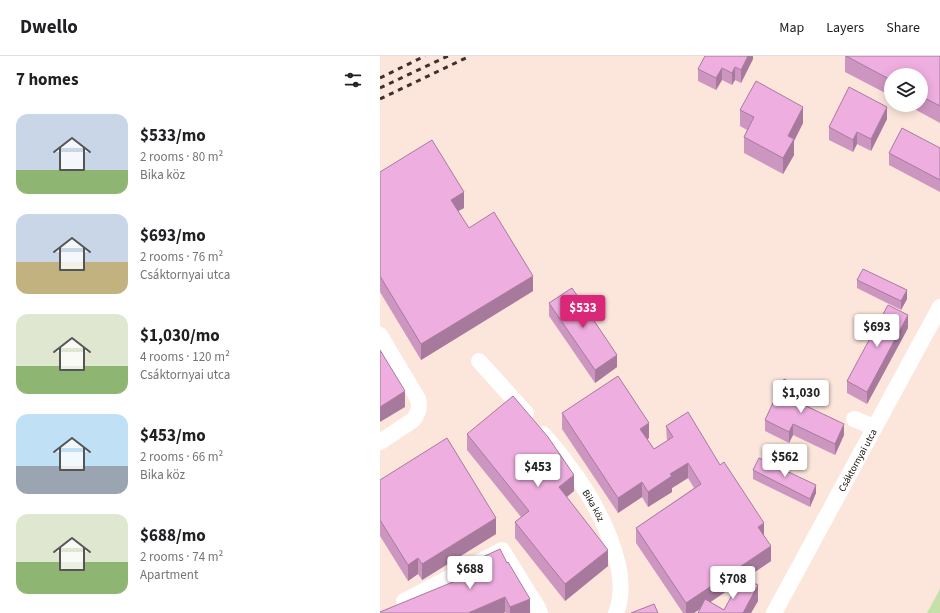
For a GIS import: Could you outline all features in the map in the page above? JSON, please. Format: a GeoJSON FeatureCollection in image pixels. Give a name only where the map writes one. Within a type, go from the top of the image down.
{"type":"FeatureCollection","features":[{"type":"Feature","properties":{"kind":"street","name":"Csáktornyai utca"},"geometry":{"type":"LineString","coordinates":[[774,613],[940,307]]}},
{"type":"Feature","properties":{"kind":"street"},"geometry":{"type":"LineString","coordinates":[[380,335],[420,404],[414,420],[380,442]]}},
{"type":"Feature","properties":{"kind":"street","name":"Bika köz"},"geometry":{"type":"LineString","coordinates":[[479,361],[537,426],[569,465],[590,497],[607,531],[617,560],[621,593],[616,613]]}},
{"type":"Feature","properties":{"kind":"street"},"geometry":{"type":"LineString","coordinates":[[854,419],[874,427]]}},
{"type":"Feature","properties":{"kind":"street"},"geometry":{"type":"LineString","coordinates":[[404,601],[502,550],[540,613]]}},
{"type":"Feature","properties":{"kind":"green space"},"geometry":{"type":"Polygon","coordinates":[[[940,589],[940,613],[927,613],[940,589]]]}},
{"type":"Feature","properties":{"kind":"building"},"geometry":{"type":"Polygon","coordinates":[[[705,56],[748,56],[741,70],[735,67],[732,73],[722,68],[716,78],[698,69],[705,56]]]}},
{"type":"Feature","properties":{"kind":"building"},"geometry":{"type":"Polygon","coordinates":[[[846,56],[940,56],[940,106],[928,100],[928,68],[884,68],[884,76],[846,56]]]}},
{"type":"Feature","properties":{"kind":"building"},"geometry":{"type":"Polygon","coordinates":[[[756,81],[803,107],[788,136],[794,139],[783,158],[744,137],[754,117],[740,110],[756,81]]]}},
{"type":"Feature","properties":{"kind":"building"},"geometry":{"type":"Polygon","coordinates":[[[849,87],[884,105],[884,112],[871,139],[857,132],[853,140],[829,127],[849,87]]]}},
{"type":"Feature","properties":{"kind":"building"},"geometry":{"type":"Polygon","coordinates":[[[902,128],[940,148],[940,180],[889,153],[902,128]]]}},
{"type":"Feature","properties":{"kind":"building"},"geometry":{"type":"Polygon","coordinates":[[[432,140],[464,192],[451,200],[469,228],[494,212],[533,276],[421,344],[380,276],[380,172],[432,140]]]}},
{"type":"Feature","properties":{"kind":"building"},"geometry":{"type":"Polygon","coordinates":[[[863,269],[907,290],[901,301],[857,280],[863,269]]]}},
{"type":"Feature","properties":{"kind":"building"},"geometry":{"type":"Polygon","coordinates":[[[572,288],[617,355],[595,370],[549,303],[572,288]]]}},
{"type":"Feature","properties":{"kind":"building"},"geometry":{"type":"Polygon","coordinates":[[[888,305],[908,315],[867,392],[847,381],[888,305]]]}},
{"type":"Feature","properties":{"kind":"building"},"geometry":{"type":"Polygon","coordinates":[[[380,350],[405,391],[380,407],[380,350]]]}},
{"type":"Feature","properties":{"kind":"building"},"geometry":{"type":"Polygon","coordinates":[[[618,376],[649,423],[640,429],[654,449],[673,437],[666,426],[688,412],[720,465],[724,462],[764,523],[758,527],[771,546],[686,603],[636,528],[701,484],[688,463],[670,474],[672,476],[648,492],[642,482],[618,498],[562,413],[618,376]]]}},
{"type":"Feature","properties":{"kind":"building"},"geometry":{"type":"Polygon","coordinates":[[[784,379],[808,391],[802,404],[844,424],[835,444],[793,424],[789,432],[765,420],[784,379]]]}},
{"type":"Feature","properties":{"kind":"building"},"geometry":{"type":"Polygon","coordinates":[[[513,396],[548,437],[574,475],[559,487],[608,550],[565,584],[515,522],[529,511],[467,434],[513,396]]]}},
{"type":"Feature","properties":{"kind":"building"},"geometry":{"type":"Polygon","coordinates":[[[447,438],[496,518],[422,564],[418,558],[408,565],[380,520],[380,480],[447,438]]]}},
{"type":"Feature","properties":{"kind":"building"},"geometry":{"type":"Polygon","coordinates":[[[759,458],[816,485],[810,499],[753,470],[759,458]]]}},
{"type":"Feature","properties":{"kind":"building"},"geometry":{"type":"Polygon","coordinates":[[[500,549],[507,563],[508,562],[530,599],[510,607],[505,597],[468,613],[380,613],[465,577],[461,567],[500,549]]]}},
{"type":"Feature","properties":{"kind":"building"},"geometry":{"type":"Polygon","coordinates":[[[742,577],[758,585],[743,613],[698,613],[705,599],[724,610],[742,577]]]}},
{"type":"Feature","properties":{"kind":"building"},"geometry":{"type":"Polygon","coordinates":[[[654,604],[658,613],[631,613],[654,604]]]}},
{"type":"Feature","properties":{"kind":"railway"},"geometry":{"type":"LineString","coordinates":[[380,78],[425,56]]}},
{"type":"Feature","properties":{"kind":"railway"},"geometry":{"type":"LineString","coordinates":[[380,88],[448,56]]}},
{"type":"Feature","properties":{"kind":"railway"},"geometry":{"type":"LineString","coordinates":[[380,99],[470,56]]}}]}
